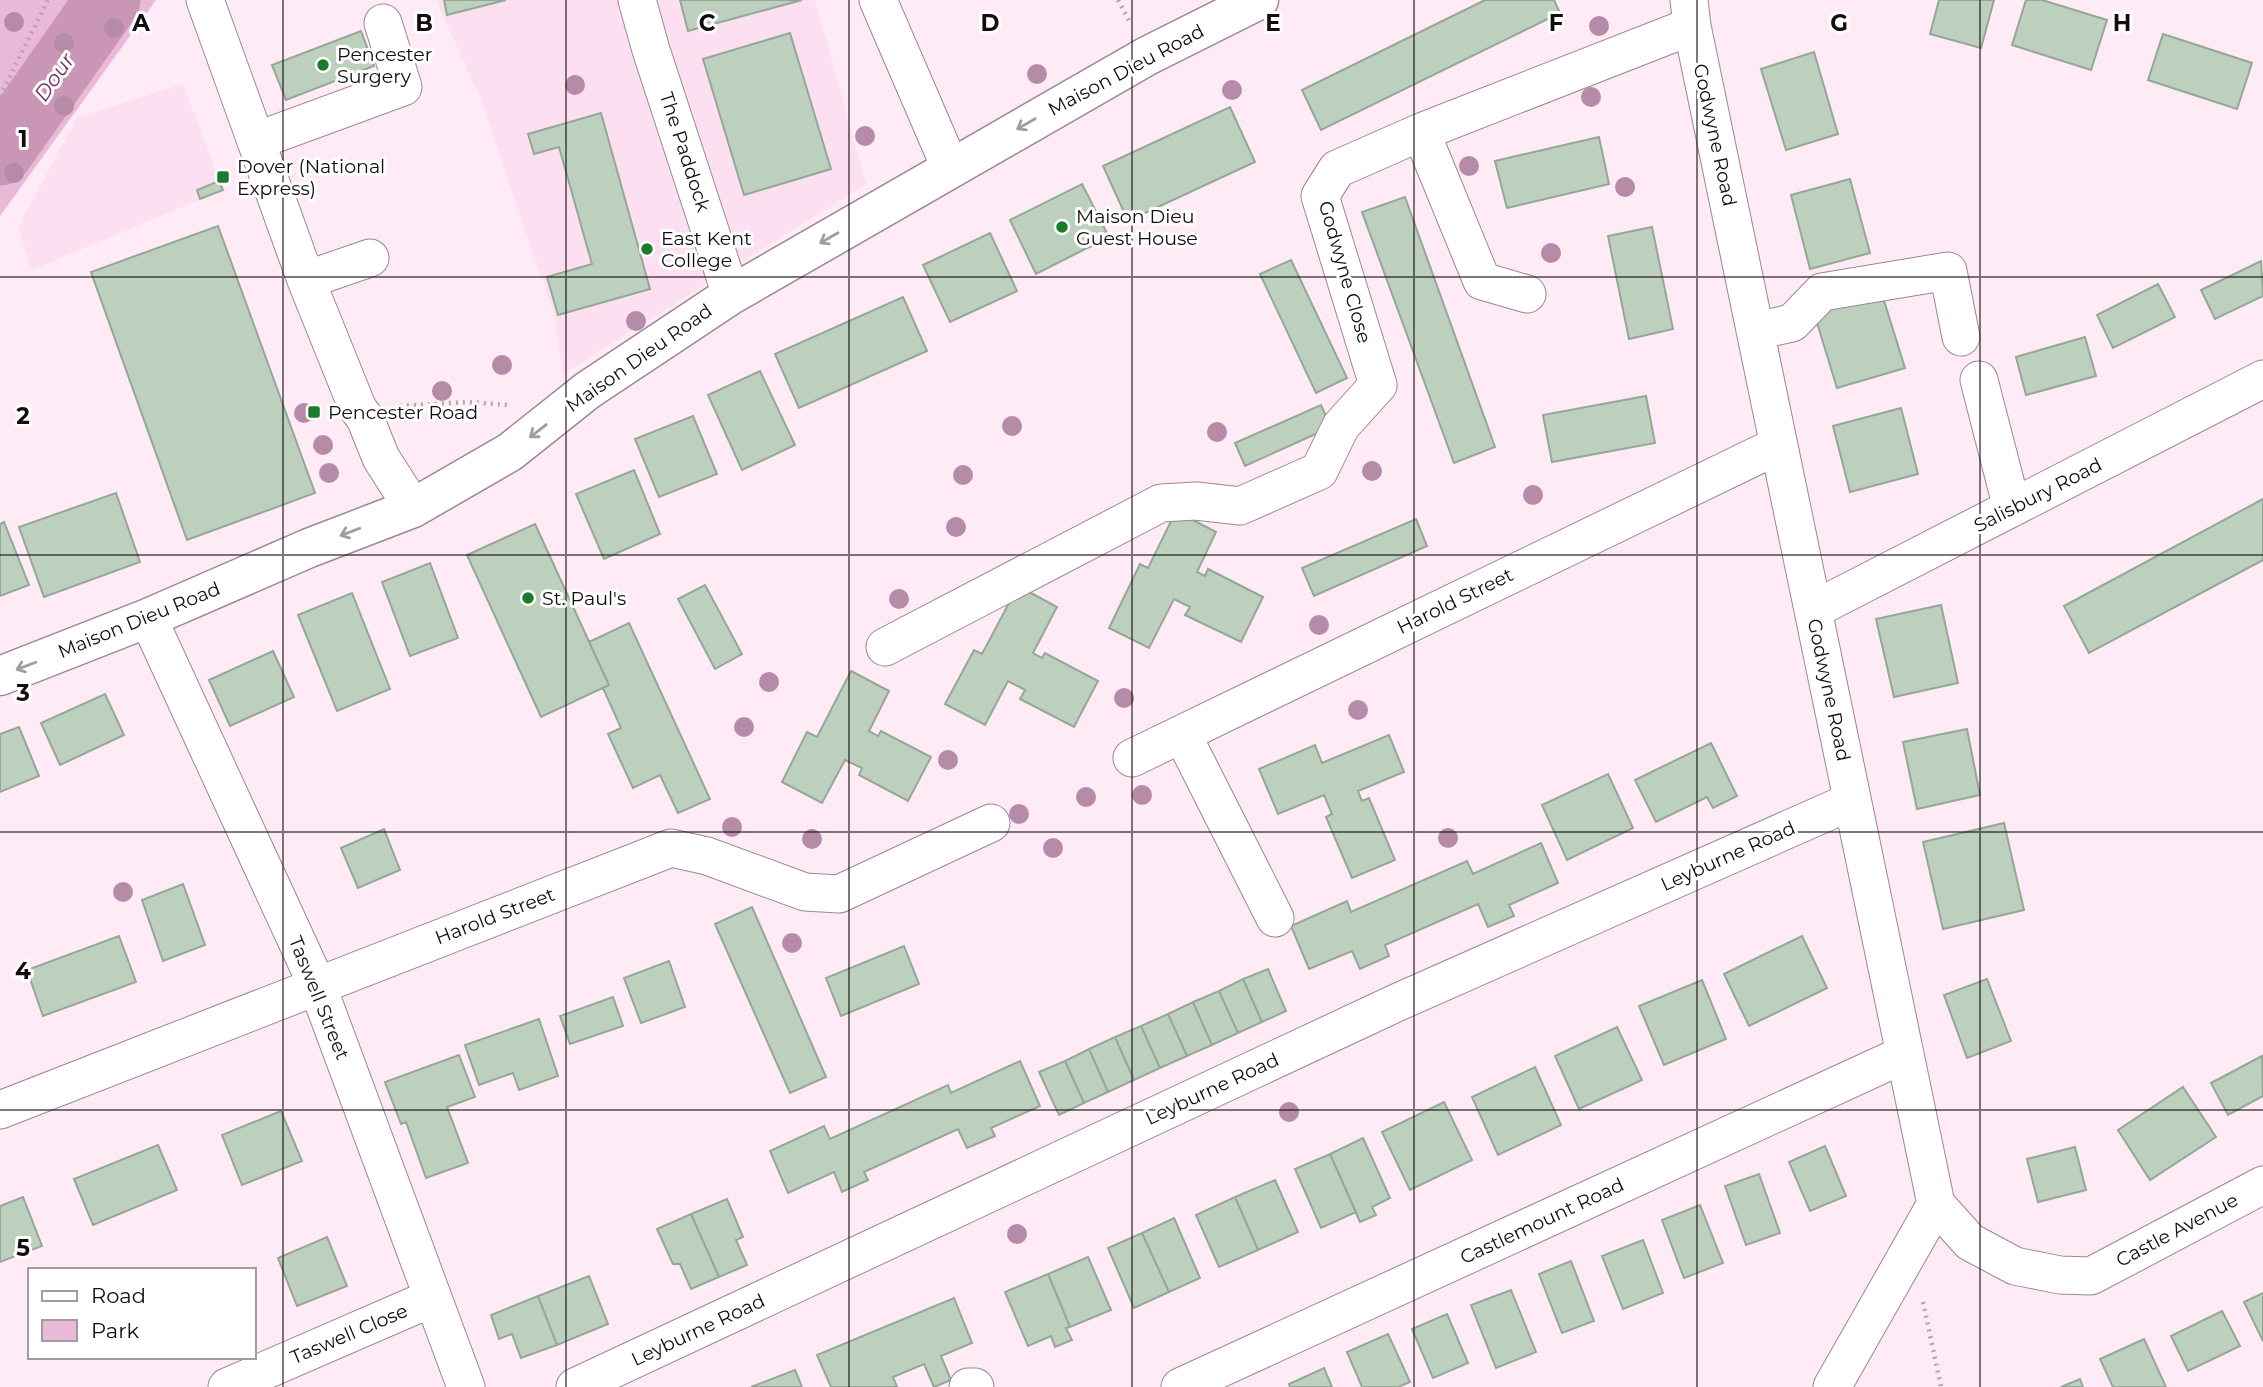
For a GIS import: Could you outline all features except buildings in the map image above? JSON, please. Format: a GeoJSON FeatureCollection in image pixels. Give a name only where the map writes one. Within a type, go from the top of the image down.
{"type":"FeatureCollection","features":[{"type":"Feature","properties":{"kind":"main road","name":"Maison Dieu Road"},"geometry":{"type":"LineString","coordinates":[[0,676],[148,618],[309,548],[414,508],[510,452],[588,390],[731,295],[1147,55],[1259,0]]}},
{"type":"Feature","properties":{"kind":"street"},"geometry":{"type":"LineString","coordinates":[[205,0],[306,280],[358,409],[365,418],[381,458],[414,508]]}},
{"type":"Feature","properties":{"kind":"street","name":"The Paddock"},"geometry":{"type":"LineString","coordinates":[[637,0],[731,295]]}},
{"type":"Feature","properties":{"kind":"street"},"geometry":{"type":"LineString","coordinates":[[880,1],[950,167]]}},
{"type":"Feature","properties":{"kind":"street","name":"Godwyne Close"},"geometry":{"type":"LineString","coordinates":[[885,647],[1161,503],[1196,501],[1240,506],[1319,471],[1341,426],[1378,385],[1320,196],[1337,170],[1690,13]]}},
{"type":"Feature","properties":{"kind":"street","name":"Godwyne Road"},"geometry":{"type":"LineString","coordinates":[[1690,13],[1936,1204]]}},
{"type":"Feature","properties":{"kind":"street"},"geometry":{"type":"LineString","coordinates":[[256,141],[403,87],[383,23]]}},
{"type":"Feature","properties":{"kind":"street"},"geometry":{"type":"LineString","coordinates":[[1421,132],[1482,281],[1527,294]]}},
{"type":"Feature","properties":{"kind":"street"},"geometry":{"type":"LineString","coordinates":[[306,280],[370,258]]}},
{"type":"Feature","properties":{"kind":"street"},"geometry":{"type":"LineString","coordinates":[[1755,331],[1792,323],[1822,292],[1948,271],[1961,337]]}},
{"type":"Feature","properties":{"kind":"street","name":"Salisbury Road"},"geometry":{"type":"LineString","coordinates":[[1813,610],[2263,379]]}},
{"type":"Feature","properties":{"kind":"street"},"geometry":{"type":"LineString","coordinates":[[1979,380],[2012,508]]}},
{"type":"Feature","properties":{"kind":"street","name":"Harold Street"},"geometry":{"type":"LineString","coordinates":[[1132,758],[1779,444]]}},
{"type":"Feature","properties":{"kind":"street","name":"Taswell Street"},"geometry":{"type":"LineString","coordinates":[[148,618],[317,985],[466,1387]]}},
{"type":"Feature","properties":{"kind":"street"},"geometry":{"type":"LineString","coordinates":[[1182,734],[1275,918]]}},
{"type":"Feature","properties":{"kind":"street","name":"Leyburne Road"},"geometry":{"type":"LineString","coordinates":[[575,1387],[1396,1003],[1852,801]]}},
{"type":"Feature","properties":{"kind":"street","name":"Harold Street"},"geometry":{"type":"LineString","coordinates":[[0,1110],[671,848],[707,856],[805,892],[839,894],[991,823]]}},
{"type":"Feature","properties":{"kind":"street","name":"Castlemount Road"},"geometry":{"type":"LineString","coordinates":[[1180,1387],[1905,1054]]}},
{"type":"Feature","properties":{"kind":"street","name":"Castle Avenue"},"geometry":{"type":"LineString","coordinates":[[1936,1204],[1970,1242],[2015,1266],[2060,1275],[2091,1276],[2263,1185]]}},
{"type":"Feature","properties":{"kind":"street"},"geometry":{"type":"LineString","coordinates":[[1832,1387],[1936,1204]]}},
{"type":"Feature","properties":{"kind":"street","name":"Taswell Close"},"geometry":{"type":"LineString","coordinates":[[228,1387],[432,1298]]}},
{"type":"Feature","properties":{"kind":"street"},"geometry":{"type":"LineString","coordinates":[[968,1387],[975,1387]]}},
{"type":"Feature","properties":{"kind":"path"},"geometry":{"type":"LineString","coordinates":[[0,96],[48,0]]}},
{"type":"Feature","properties":{"kind":"path"},"geometry":{"type":"LineString","coordinates":[[365,418],[388,407],[467,402],[521,405],[548,422]]}},
{"type":"Feature","properties":{"kind":"path"},"geometry":{"type":"LineString","coordinates":[[1922,1297],[1941,1387]]}},
{"type":"Feature","properties":{"kind":"shaded area","name":"East Kent College"},"geometry":{"type":"Polygon","coordinates":[[[436,0],[815,0],[866,184],[563,374],[554,314],[480,97],[436,0]]]}},
{"type":"Feature","properties":{"kind":"shaded area"},"geometry":{"type":"Polygon","coordinates":[[[183,84],[223,190],[32,270],[18,227],[77,118],[183,84]]]}},
{"type":"Feature","properties":{"kind":"green space"},"geometry":{"type":"Polygon","coordinates":[[[0,0],[156,0],[0,216],[0,0]]]}},
{"type":"Feature","properties":{"kind":"waterway","name":"Dour"},"geometry":{"type":"LineString","coordinates":[[0,153],[108,0]]}},
{"type":"Feature","properties":{"kind":"place","name":"Pencester Surgery"},"geometry":{"type":"Point","coordinates":[323,65]}},
{"type":"Feature","properties":{"kind":"place","name":"Dover (National Express)"},"geometry":{"type":"Point","coordinates":[223,177]}},
{"type":"Feature","properties":{"kind":"place","name":"Maison Dieu Guest House"},"geometry":{"type":"Point","coordinates":[1062,227]}},
{"type":"Feature","properties":{"kind":"place","name":"East Kent College"},"geometry":{"type":"Point","coordinates":[647,249]}},
{"type":"Feature","properties":{"kind":"place","name":"Pencester Road"},"geometry":{"type":"Point","coordinates":[314,412]}},
{"type":"Feature","properties":{"kind":"place","name":"St. Paul's"},"geometry":{"type":"Point","coordinates":[528,598]}}]}
